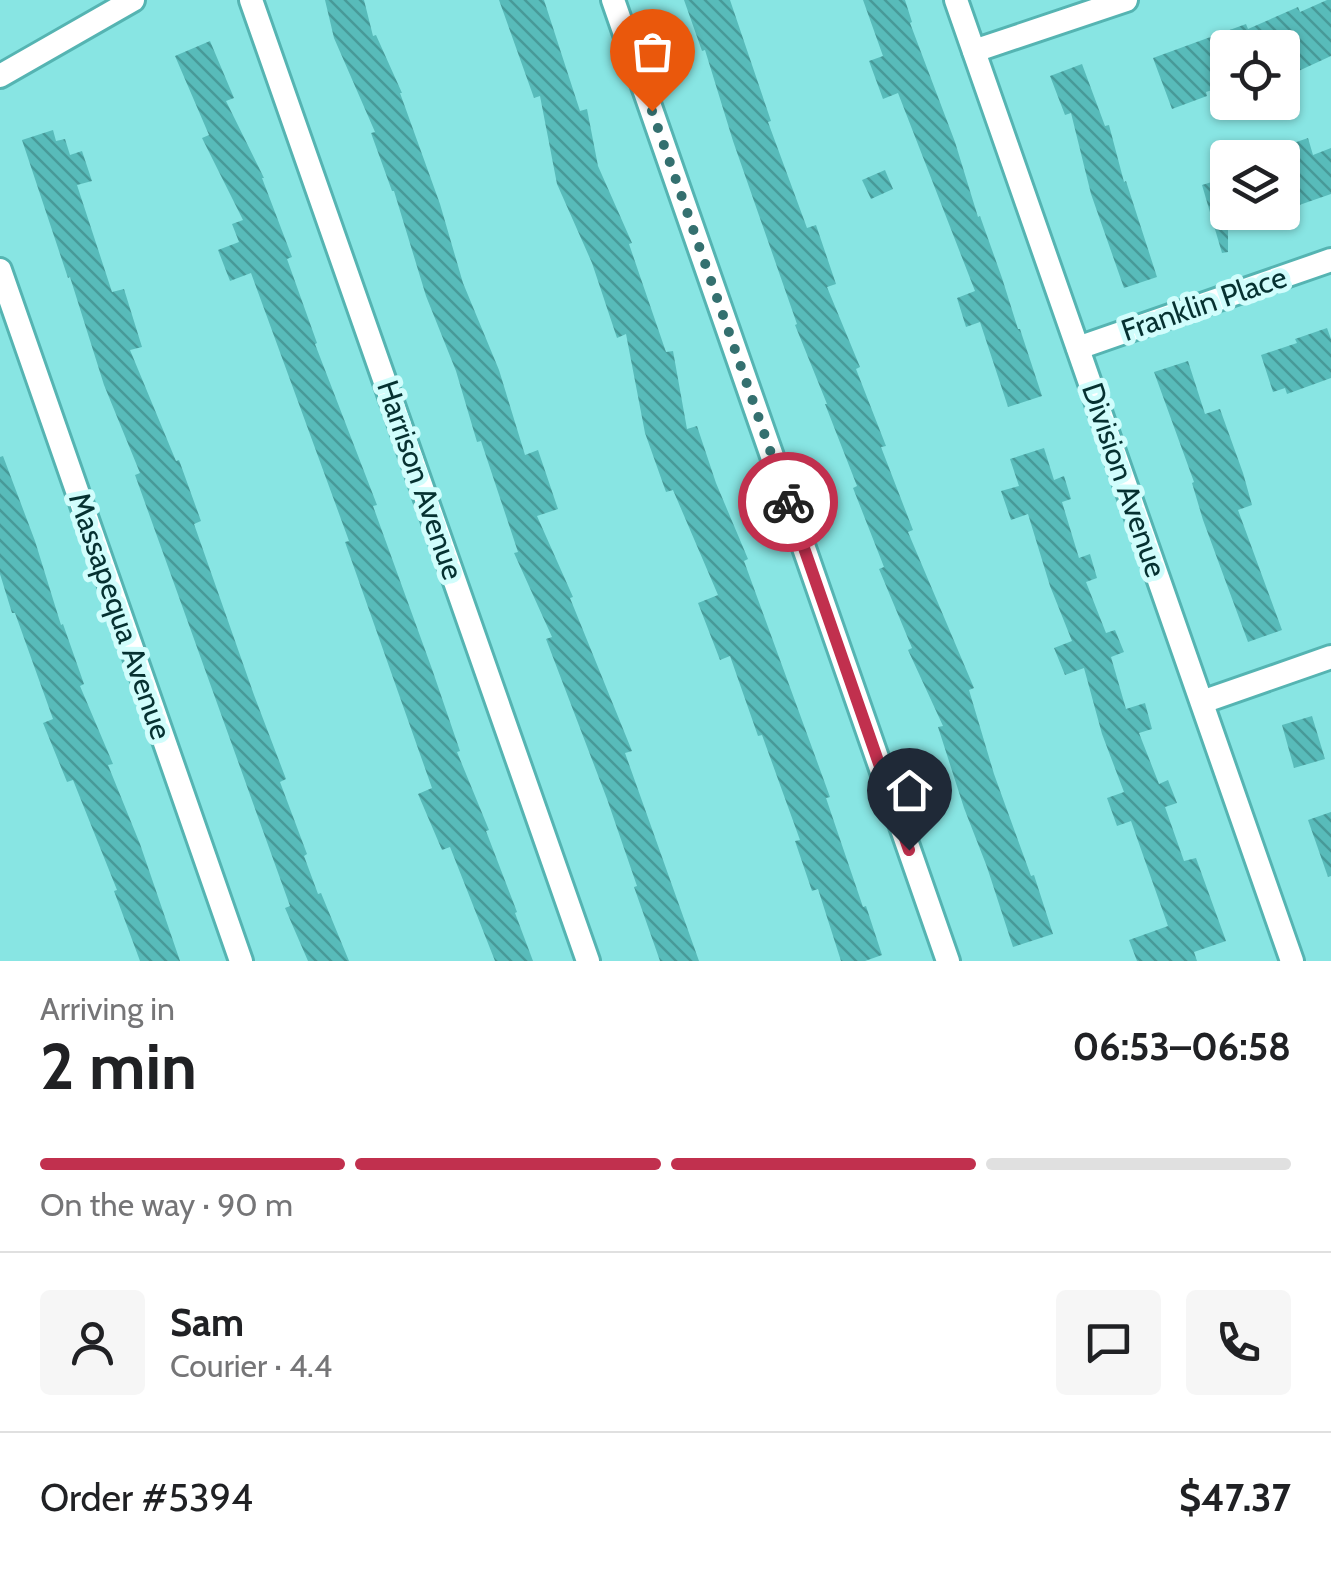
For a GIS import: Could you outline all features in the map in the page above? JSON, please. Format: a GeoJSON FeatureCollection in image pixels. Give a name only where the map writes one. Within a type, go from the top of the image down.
{"type":"FeatureCollection","features":[{"type":"Feature","properties":{"kind":"street"},"geometry":{"type":"LineString","coordinates":[[0,76],[134,0]]}},
{"type":"Feature","properties":{"kind":"street","name":"Harrison Avenue"},"geometry":{"type":"LineString","coordinates":[[251,0],[588,961]]}},
{"type":"Feature","properties":{"kind":"street"},"geometry":{"type":"LineString","coordinates":[[613,0],[948,961]]}},
{"type":"Feature","properties":{"kind":"street","name":"Division Avenue"},"geometry":{"type":"LineString","coordinates":[[956,0],[1292,961]]}},
{"type":"Feature","properties":{"kind":"street"},"geometry":{"type":"LineString","coordinates":[[974,52],[1126,0]]}},
{"type":"Feature","properties":{"kind":"street","name":"Franklin Place"},"geometry":{"type":"LineString","coordinates":[[1078,348],[1331,260]]}},
{"type":"Feature","properties":{"kind":"street","name":"Massapequa Avenue"},"geometry":{"type":"LineString","coordinates":[[0,270],[241,961]]}},
{"type":"Feature","properties":{"kind":"street"},"geometry":{"type":"LineString","coordinates":[[1202,702],[1331,657]]}},
{"type":"Feature","properties":{"kind":"building"},"geometry":{"type":"Polygon","coordinates":[[[325,0],[364,0],[373,36],[376,35],[402,93],[463,283],[499,370],[525,455],[538,450],[558,509],[537,516],[573,597],[570,598],[632,751],[625,753],[699,961],[660,961],[607,799],[546,639],[552,637],[514,553],[518,552],[481,441],[477,442],[456,371],[426,296],[394,191],[371,133],[375,132],[334,38],[325,0]]]}},
{"type":"Feature","properties":{"kind":"building"},"geometry":{"type":"Polygon","coordinates":[[[499,0],[544,0],[580,111],[587,109],[598,166],[632,243],[629,244],[666,352],[673,351],[687,429],[697,426],[748,559],[744,561],[830,797],[826,798],[882,955],[865,961],[841,961],[818,889],[812,891],[795,841],[800,840],[762,735],[758,736],[730,656],[720,660],[698,603],[718,595],[673,490],[666,492],[645,433],[626,334],[617,338],[592,263],[557,184],[540,96],[534,98],[499,0]]]}},
{"type":"Feature","properties":{"kind":"building"},"geometry":{"type":"Polygon","coordinates":[[[684,0],[730,0],[771,121],[768,122],[807,228],[816,225],[836,284],[827,287],[860,367],[856,369],[886,446],[881,447],[913,530],[908,532],[974,688],[969,690],[994,774],[1053,934],[1013,947],[938,727],[943,726],[908,650],[912,648],[879,569],[884,567],[853,488],[857,486],[795,325],[705,50],[702,51],[684,0]]]}},
{"type":"Feature","properties":{"kind":"building"},"geometry":{"type":"Polygon","coordinates":[[[863,0],[905,0],[1042,396],[1008,407],[980,322],[966,327],[957,298],[975,291],[898,93],[883,99],[869,61],[883,56],[863,0]]]}},
{"type":"Feature","properties":{"kind":"building"},"geometry":{"type":"Polygon","coordinates":[[[1331,0],[1331,56],[1300,70],[1300,30],[1230,30],[1246,24],[1248,29],[1298,7],[1300,12],[1331,0]]]}},
{"type":"Feature","properties":{"kind":"building"},"geometry":{"type":"Polygon","coordinates":[[[1210,37],[1207,96],[1172,109],[1153,58],[1210,37]]]}},
{"type":"Feature","properties":{"kind":"building"},"geometry":{"type":"Polygon","coordinates":[[[210,41],[234,98],[226,101],[264,178],[292,257],[287,259],[315,344],[377,505],[373,506],[460,751],[457,752],[489,830],[486,831],[533,961],[495,961],[450,847],[442,850],[418,794],[432,788],[345,542],[349,541],[251,273],[230,281],[218,250],[239,242],[232,224],[243,220],[202,138],[209,135],[175,56],[210,41]]]}},
{"type":"Feature","properties":{"kind":"building"},"geometry":{"type":"Polygon","coordinates":[[[1082,64],[1105,126],[1109,125],[1157,277],[1124,288],[1091,194],[1071,113],[1065,115],[1050,76],[1082,64]]]}},
{"type":"Feature","properties":{"kind":"building"},"geometry":{"type":"Polygon","coordinates":[[[53,130],[56,141],[65,139],[70,155],[82,151],[92,181],[77,185],[112,292],[124,289],[142,347],[130,350],[176,461],[179,460],[201,521],[194,524],[286,779],[280,782],[307,854],[304,856],[349,961],[308,961],[285,908],[290,906],[135,475],[140,473],[104,385],[22,140],[53,130]]]}},
{"type":"Feature","properties":{"kind":"building"},"geometry":{"type":"Polygon","coordinates":[[[1308,138],[1313,155],[1331,148],[1331,194],[1300,205],[1300,141],[1308,138]]]}},
{"type":"Feature","properties":{"kind":"building"},"geometry":{"type":"Polygon","coordinates":[[[885,170],[893,189],[871,199],[862,180],[885,170]]]}},
{"type":"Feature","properties":{"kind":"building"},"geometry":{"type":"Polygon","coordinates":[[[1210,183],[1210,212],[1202,185],[1210,183]]]}},
{"type":"Feature","properties":{"kind":"building"},"geometry":{"type":"Polygon","coordinates":[[[1215,230],[1228,230],[1228,252],[1222,253],[1215,230]]]}},
{"type":"Feature","properties":{"kind":"building"},"geometry":{"type":"Polygon","coordinates":[[[1327,328],[1331,339],[1331,378],[1287,394],[1285,388],[1273,392],[1261,355],[1327,328]]]}},
{"type":"Feature","properties":{"kind":"building"},"geometry":{"type":"Polygon","coordinates":[[[1188,361],[1205,414],[1220,409],[1243,473],[1252,505],[1238,510],[1282,630],[1248,642],[1154,372],[1188,361]]]}},
{"type":"Feature","properties":{"kind":"building"},"geometry":{"type":"Polygon","coordinates":[[[1044,448],[1054,480],[1064,476],[1071,499],[1062,502],[1079,558],[1090,554],[1097,578],[1086,582],[1106,633],[1115,630],[1124,652],[1111,657],[1126,709],[1145,703],[1152,729],[1139,733],[1159,784],[1168,780],[1177,803],[1165,807],[1184,861],[1196,858],[1226,941],[1194,952],[1197,961],[1137,961],[1129,940],[1168,926],[1131,821],[1117,826],[1107,798],[1124,792],[1102,734],[1084,668],[1065,675],[1054,648],[1072,641],[1028,514],[1011,520],[1001,491],[1019,486],[1010,459],[1044,448]]]}},
{"type":"Feature","properties":{"kind":"building"},"geometry":{"type":"Polygon","coordinates":[[[3,456],[84,684],[80,686],[113,764],[108,765],[180,961],[140,961],[114,891],[117,890],[73,780],[67,782],[43,723],[53,719],[0,574],[3,456]]]}},
{"type":"Feature","properties":{"kind":"building"},"geometry":{"type":"Polygon","coordinates":[[[1312,716],[1325,759],[1294,768],[1282,725],[1312,716]]]}},
{"type":"Feature","properties":{"kind":"building"},"geometry":{"type":"Polygon","coordinates":[[[1331,812],[1331,876],[1328,877],[1308,820],[1331,812]]]}},
{"type":"Feature","properties":{"kind":"way so far"},"geometry":{"type":"LineString","coordinates":[[652,111],[788,502]]}},
{"type":"Feature","properties":{"kind":"route"},"geometry":{"type":"LineString","coordinates":[[788,502],[909,850]]}}]}
